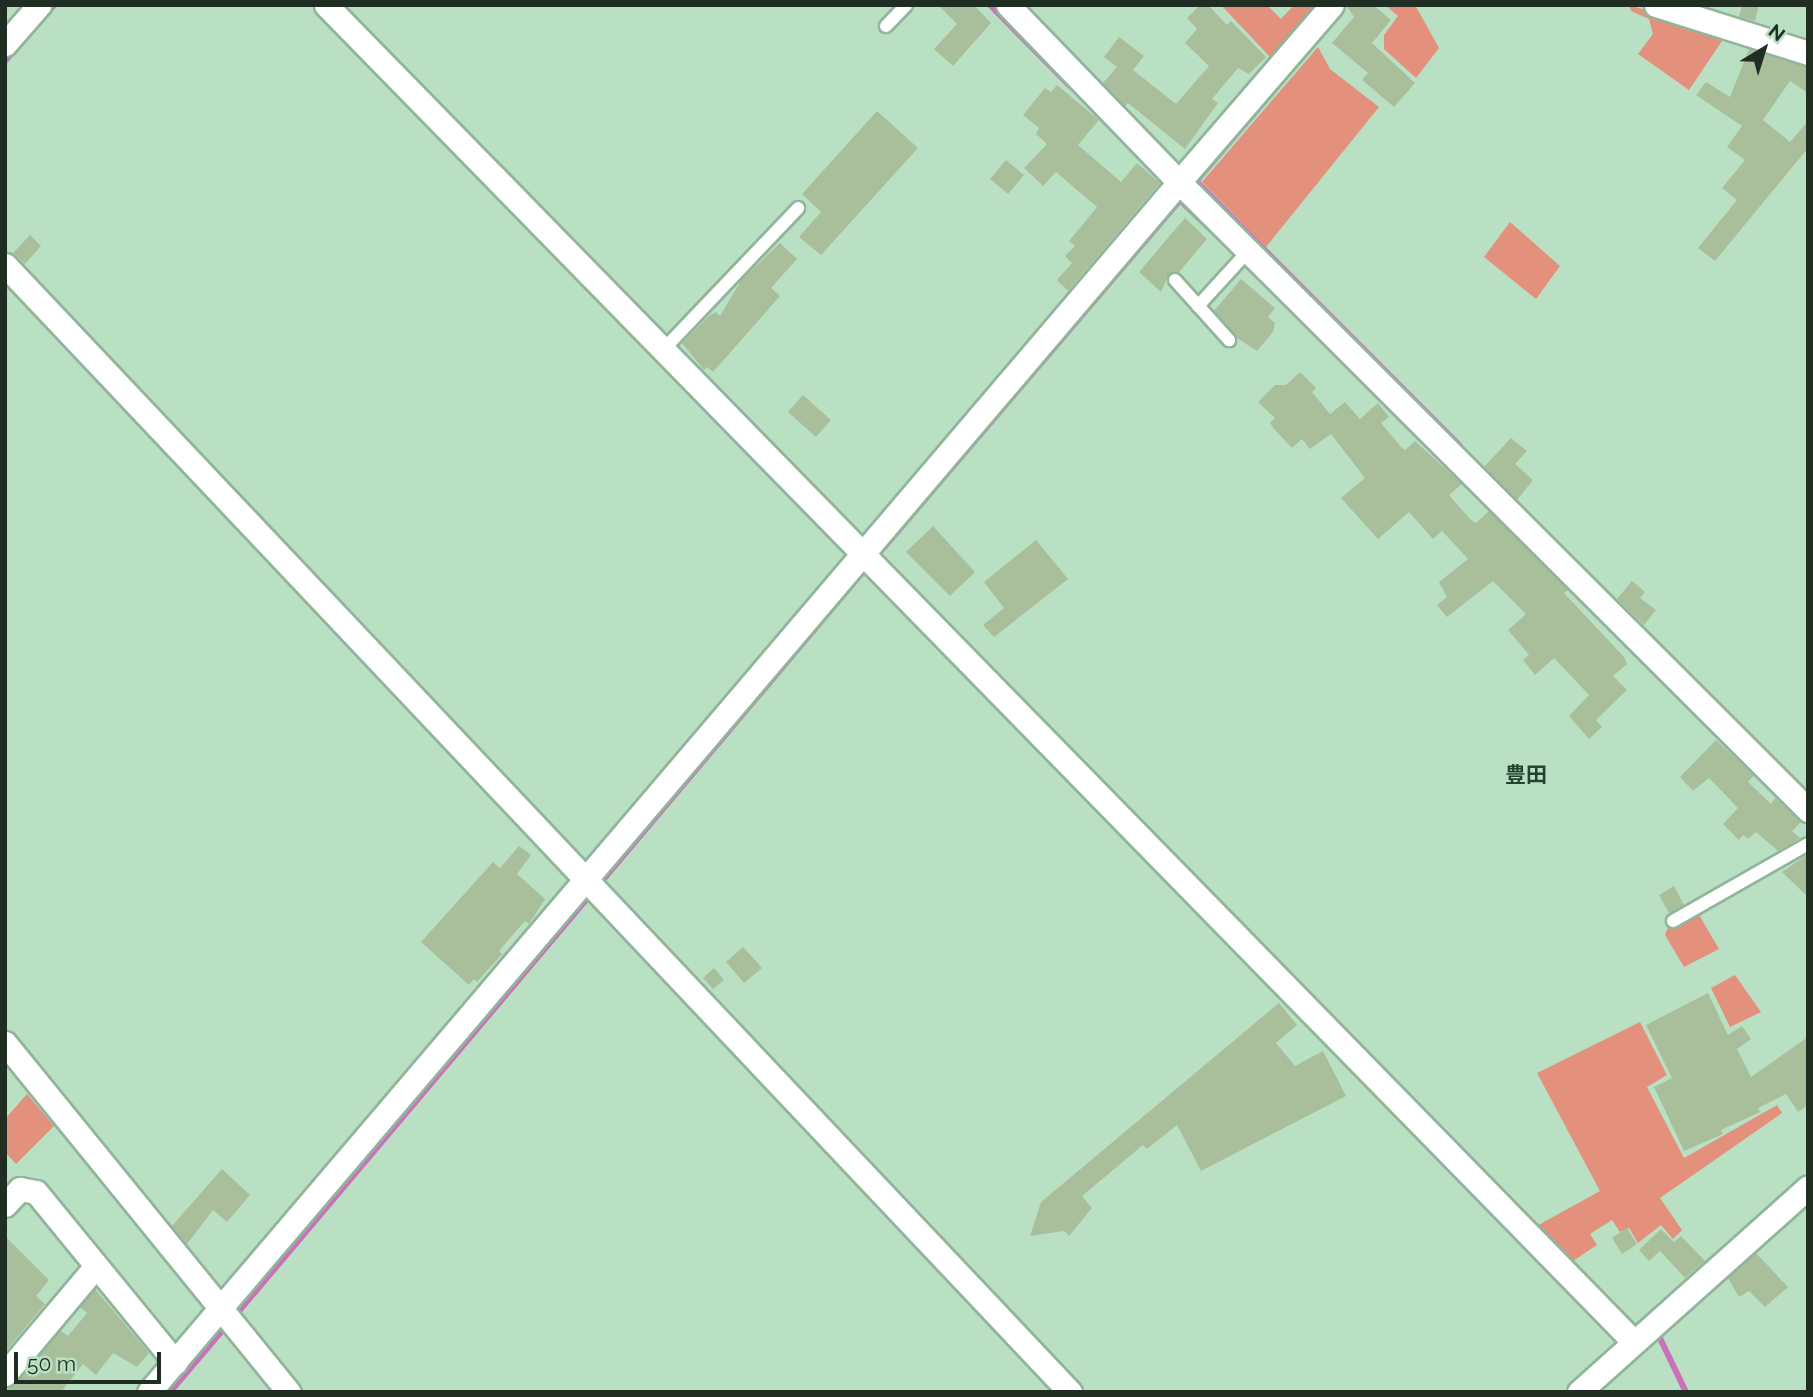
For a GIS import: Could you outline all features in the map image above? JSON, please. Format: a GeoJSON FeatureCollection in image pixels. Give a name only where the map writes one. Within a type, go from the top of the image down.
{"type":"FeatureCollection","features":[{"type":"Feature","properties":{"kind":"street"},"geometry":{"type":"LineString","coordinates":[[5,44],[39,5]]}},
{"type":"Feature","properties":{"kind":"street"},"geometry":{"type":"LineString","coordinates":[[326,5],[1630,1338]]}},
{"type":"Feature","properties":{"kind":"street"},"geometry":{"type":"LineString","coordinates":[[1008,5],[1185,188],[1244,256],[1808,810]]}},
{"type":"Feature","properties":{"kind":"street"},"geometry":{"type":"LineString","coordinates":[[149,1392],[222,1316],[592,887],[1185,188],[1332,5]]}},
{"type":"Feature","properties":{"kind":"street"},"geometry":{"type":"LineString","coordinates":[[1656,5],[1808,53]]}},
{"type":"Feature","properties":{"kind":"street"},"geometry":{"type":"LineString","coordinates":[[5,264],[1070,1392]]}},
{"type":"Feature","properties":{"kind":"street"},"geometry":{"type":"LineString","coordinates":[[5,1043],[222,1316],[289,1392]]}},
{"type":"Feature","properties":{"kind":"street"},"geometry":{"type":"LineString","coordinates":[[1579,1392],[1630,1338],[1808,1187]]}},
{"type":"Feature","properties":{"kind":"street"},"geometry":{"type":"LineString","coordinates":[[5,1206],[20,1189],[36,1192],[175,1362]]}},
{"type":"Feature","properties":{"kind":"street"},"geometry":{"type":"LineString","coordinates":[[5,1374],[96,1266]]}},
{"type":"Feature","properties":{"kind":"lane"},"geometry":{"type":"LineString","coordinates":[[886,26],[906,5]]}},
{"type":"Feature","properties":{"kind":"lane"},"geometry":{"type":"LineString","coordinates":[[663,350],[798,208]]}},
{"type":"Feature","properties":{"kind":"lane"},"geometry":{"type":"LineString","coordinates":[[1198,306],[1244,256]]}},
{"type":"Feature","properties":{"kind":"lane"},"geometry":{"type":"LineString","coordinates":[[1175,280],[1229,340]]}},
{"type":"Feature","properties":{"kind":"lane"},"geometry":{"type":"LineString","coordinates":[[1673,921],[1808,844]]}},
{"type":"Feature","properties":{"kind":"shaded area"},"geometry":{"type":"Polygon","coordinates":[[[1221,5],[1267,5],[1281,19],[1294,5],[1317,5],[1271,58],[1221,5]]]}},
{"type":"Feature","properties":{"kind":"shaded area"},"geometry":{"type":"Polygon","coordinates":[[[1385,5],[1415,5],[1439,48],[1416,78],[1384,49],[1384,35],[1398,16],[1385,5]]]}},
{"type":"Feature","properties":{"kind":"shaded area"},"geometry":{"type":"Polygon","coordinates":[[[1629,5],[1726,35],[1689,90],[1638,54],[1653,34],[1649,19],[1631,11],[1629,5]]]}},
{"type":"Feature","properties":{"kind":"shaded area"},"geometry":{"type":"Polygon","coordinates":[[[1318,47],[1330,69],[1379,107],[1266,247],[1202,182],[1318,47]]]}},
{"type":"Feature","properties":{"kind":"shaded area"},"geometry":{"type":"Polygon","coordinates":[[[1510,222],[1560,266],[1536,299],[1484,257],[1510,222]]]}},
{"type":"Feature","properties":{"kind":"shaded area"},"geometry":{"type":"Polygon","coordinates":[[[1698,913],[1719,949],[1684,967],[1665,935],[1667,929],[1698,913]]]}},
{"type":"Feature","properties":{"kind":"shaded area"},"geometry":{"type":"Polygon","coordinates":[[[1735,975],[1761,1012],[1730,1027],[1711,988],[1735,975]]]}},
{"type":"Feature","properties":{"kind":"shaded area"},"geometry":{"type":"Polygon","coordinates":[[[1640,1022],[1667,1075],[1647,1087],[1684,1158],[1777,1105],[1782,1113],[1660,1198],[1682,1230],[1673,1239],[1661,1225],[1638,1243],[1629,1228],[1620,1232],[1612,1220],[1590,1234],[1597,1245],[1567,1265],[1533,1228],[1600,1191],[1537,1073],[1640,1022]]]}},
{"type":"Feature","properties":{"kind":"shaded area"},"geometry":{"type":"Polygon","coordinates":[[[27,1094],[54,1126],[16,1164],[5,1152],[5,1119],[27,1094]]]}},
{"type":"Feature","properties":{"kind":"building"},"geometry":{"type":"Polygon","coordinates":[[[938,5],[974,5],[991,23],[953,66],[934,49],[957,24],[938,5]]]}},
{"type":"Feature","properties":{"kind":"building"},"geometry":{"type":"Polygon","coordinates":[[[1200,5],[1208,5],[1227,25],[1231,21],[1266,57],[1249,74],[1238,68],[1212,99],[1218,103],[1185,149],[1128,103],[1125,106],[1103,83],[1117,67],[1104,57],[1119,37],[1144,56],[1133,70],[1176,104],[1209,66],[1185,43],[1197,29],[1187,18],[1200,5]]]}},
{"type":"Feature","properties":{"kind":"building"},"geometry":{"type":"Polygon","coordinates":[[[1346,5],[1373,5],[1391,20],[1372,43],[1415,83],[1394,107],[1362,80],[1368,73],[1332,43],[1354,17],[1346,5]]]}},
{"type":"Feature","properties":{"kind":"building"},"geometry":{"type":"Polygon","coordinates":[[[1742,5],[1759,5],[1755,21],[1739,17],[1742,5]]]}},
{"type":"Feature","properties":{"kind":"building"},"geometry":{"type":"Polygon","coordinates":[[[1749,49],[1808,67],[1808,93],[1790,81],[1763,120],[1790,142],[1808,121],[1808,148],[1715,261],[1698,248],[1737,200],[1722,188],[1745,160],[1727,147],[1742,126],[1696,95],[1706,82],[1730,97],[1749,49]]]}},
{"type":"Feature","properties":{"kind":"building"},"geometry":{"type":"Polygon","coordinates":[[[1057,85],[1099,120],[1078,145],[1121,182],[1137,163],[1160,183],[1068,291],[1057,280],[1072,263],[1065,256],[1075,246],[1069,241],[1097,207],[1056,172],[1043,186],[1024,168],[1047,144],[1036,134],[1039,128],[1023,115],[1045,88],[1051,92],[1057,85]]]}},
{"type":"Feature","properties":{"kind":"building"},"geometry":{"type":"Polygon","coordinates":[[[877,111],[918,148],[821,255],[799,237],[821,212],[802,194],[877,111]]]}},
{"type":"Feature","properties":{"kind":"building"},"geometry":{"type":"Polygon","coordinates":[[[1006,160],[1024,175],[1008,194],[990,179],[1006,160]]]}},
{"type":"Feature","properties":{"kind":"building"},"geometry":{"type":"Polygon","coordinates":[[[1185,218],[1207,239],[1179,272],[1169,274],[1161,292],[1139,272],[1185,218]]]}},
{"type":"Feature","properties":{"kind":"building"},"geometry":{"type":"Polygon","coordinates":[[[30,235],[41,246],[25,264],[13,253],[30,235]]]}},
{"type":"Feature","properties":{"kind":"building"},"geometry":{"type":"Polygon","coordinates":[[[780,243],[797,259],[771,288],[780,296],[713,372],[707,367],[704,370],[682,343],[710,315],[716,312],[720,316],[742,279],[780,243]]]}},
{"type":"Feature","properties":{"kind":"building"},"geometry":{"type":"Polygon","coordinates":[[[1241,279],[1275,308],[1268,317],[1275,323],[1273,332],[1257,351],[1237,338],[1214,311],[1241,279]]]}},
{"type":"Feature","properties":{"kind":"building"},"geometry":{"type":"Polygon","coordinates":[[[1300,372],[1316,388],[1312,392],[1330,414],[1345,402],[1360,419],[1378,403],[1389,417],[1381,423],[1401,447],[1405,450],[1415,441],[1462,484],[1449,495],[1470,519],[1476,523],[1489,511],[1568,590],[1564,593],[1624,657],[1627,664],[1613,676],[1627,690],[1596,720],[1602,727],[1589,739],[1569,716],[1589,695],[1554,658],[1535,675],[1523,660],[1529,655],[1508,630],[1526,614],[1493,581],[1447,617],[1437,605],[1447,597],[1439,582],[1468,559],[1442,531],[1433,539],[1409,512],[1378,539],[1341,498],[1365,478],[1331,434],[1310,449],[1302,439],[1292,448],[1275,430],[1270,423],[1275,418],[1258,402],[1275,385],[1286,385],[1300,372]]]}},
{"type":"Feature","properties":{"kind":"building"},"geometry":{"type":"Polygon","coordinates":[[[803,395],[831,420],[816,437],[788,412],[803,395]]]}},
{"type":"Feature","properties":{"kind":"building"},"geometry":{"type":"Polygon","coordinates":[[[1511,438],[1527,451],[1515,464],[1533,480],[1517,500],[1484,467],[1511,438]]]}},
{"type":"Feature","properties":{"kind":"building"},"geometry":{"type":"Polygon","coordinates":[[[933,526],[975,572],[950,596],[906,552],[933,526]]]}},
{"type":"Feature","properties":{"kind":"building"},"geometry":{"type":"Polygon","coordinates":[[[1036,540],[1068,579],[994,637],[983,625],[1004,608],[984,582],[1036,540]]]}},
{"type":"Feature","properties":{"kind":"building"},"geometry":{"type":"Polygon","coordinates":[[[1632,581],[1645,592],[1640,598],[1656,610],[1644,625],[1617,599],[1632,581]]]}},
{"type":"Feature","properties":{"kind":"building"},"geometry":{"type":"Polygon","coordinates":[[[1716,740],[1754,775],[1748,782],[1771,804],[1775,798],[1801,822],[1792,831],[1800,838],[1778,851],[1756,832],[1748,839],[1743,835],[1739,840],[1723,824],[1738,808],[1709,778],[1693,791],[1680,777],[1716,740]]]}},
{"type":"Feature","properties":{"kind":"building"},"geometry":{"type":"Polygon","coordinates":[[[519,846],[531,855],[517,874],[545,899],[529,924],[525,921],[499,951],[502,954],[477,982],[474,979],[469,985],[421,942],[493,862],[500,868],[519,846]]]}},
{"type":"Feature","properties":{"kind":"building"},"geometry":{"type":"Polygon","coordinates":[[[1808,854],[1808,897],[1782,872],[1808,854]]]}},
{"type":"Feature","properties":{"kind":"building"},"geometry":{"type":"Polygon","coordinates":[[[1674,886],[1684,905],[1669,913],[1659,895],[1674,886]]]}},
{"type":"Feature","properties":{"kind":"building"},"geometry":{"type":"Polygon","coordinates":[[[743,947],[762,968],[744,983],[726,962],[743,947]]]}},
{"type":"Feature","properties":{"kind":"building"},"geometry":{"type":"Polygon","coordinates":[[[714,968],[724,980],[713,989],[703,978],[714,968]]]}},
{"type":"Feature","properties":{"kind":"building"},"geometry":{"type":"Polygon","coordinates":[[[1708,993],[1728,1035],[1742,1026],[1751,1039],[1737,1049],[1751,1077],[1808,1037],[1808,1105],[1798,1112],[1786,1094],[1758,1108],[1760,1112],[1721,1130],[1723,1134],[1684,1151],[1654,1087],[1672,1078],[1646,1025],[1708,993]]]}},
{"type":"Feature","properties":{"kind":"building"},"geometry":{"type":"Polygon","coordinates":[[[1279,1003],[1297,1025],[1276,1043],[1295,1066],[1323,1051],[1346,1096],[1201,1171],[1177,1125],[1147,1149],[1143,1145],[1082,1196],[1092,1208],[1069,1236],[1064,1231],[1030,1236],[1041,1202],[1279,1003]]]}},
{"type":"Feature","properties":{"kind":"building"},"geometry":{"type":"Polygon","coordinates":[[[222,1169],[250,1195],[227,1222],[213,1210],[187,1244],[172,1226],[222,1169]]]}},
{"type":"Feature","properties":{"kind":"building"},"geometry":{"type":"Polygon","coordinates":[[[1627,1228],[1637,1244],[1622,1254],[1612,1238],[1627,1228]]]}},
{"type":"Feature","properties":{"kind":"building"},"geometry":{"type":"Polygon","coordinates":[[[1661,1229],[1674,1242],[1681,1236],[1705,1261],[1685,1278],[1660,1251],[1649,1261],[1639,1250],[1661,1229]]]}},
{"type":"Feature","properties":{"kind":"building"},"geometry":{"type":"Polygon","coordinates":[[[5,1236],[49,1280],[36,1296],[45,1304],[5,1352],[5,1236]]]}},
{"type":"Feature","properties":{"kind":"building"},"geometry":{"type":"Polygon","coordinates":[[[1756,1253],[1788,1287],[1765,1307],[1749,1291],[1739,1297],[1728,1278],[1756,1253]]]}},
{"type":"Feature","properties":{"kind":"building"},"geometry":{"type":"Polygon","coordinates":[[[95,1289],[149,1353],[137,1367],[113,1353],[96,1375],[83,1364],[61,1392],[5,1392],[60,1330],[68,1336],[87,1313],[80,1307],[95,1289]]]}},
{"type":"Feature","properties":{"kind":"waterway"},"geometry":{"type":"LineString","coordinates":[[5,61],[54,5]]}},
{"type":"Feature","properties":{"kind":"waterway"},"geometry":{"type":"LineString","coordinates":[[990,5],[1070,86]]}},
{"type":"Feature","properties":{"kind":"waterway"},"geometry":{"type":"LineString","coordinates":[[875,558],[1309,49]]}},
{"type":"Feature","properties":{"kind":"waterway"},"geometry":{"type":"LineString","coordinates":[[1196,181],[1459,445]]}},
{"type":"Feature","properties":{"kind":"waterway"},"geometry":{"type":"LineString","coordinates":[[1180,200],[1209,228]]}},
{"type":"Feature","properties":{"kind":"waterway"},"geometry":{"type":"LineString","coordinates":[[234,1317],[868,566]]}},
{"type":"Feature","properties":{"kind":"waterway"},"geometry":{"type":"LineString","coordinates":[[170,1392],[227,1325]]}},
{"type":"Feature","properties":{"kind":"waterway"},"geometry":{"type":"LineString","coordinates":[[1657,1332],[1686,1392]]}},
{"type":"Feature","properties":{"kind":"district","name":"豊田"},"geometry":{"type":"Point","coordinates":[1526,775]}}]}
